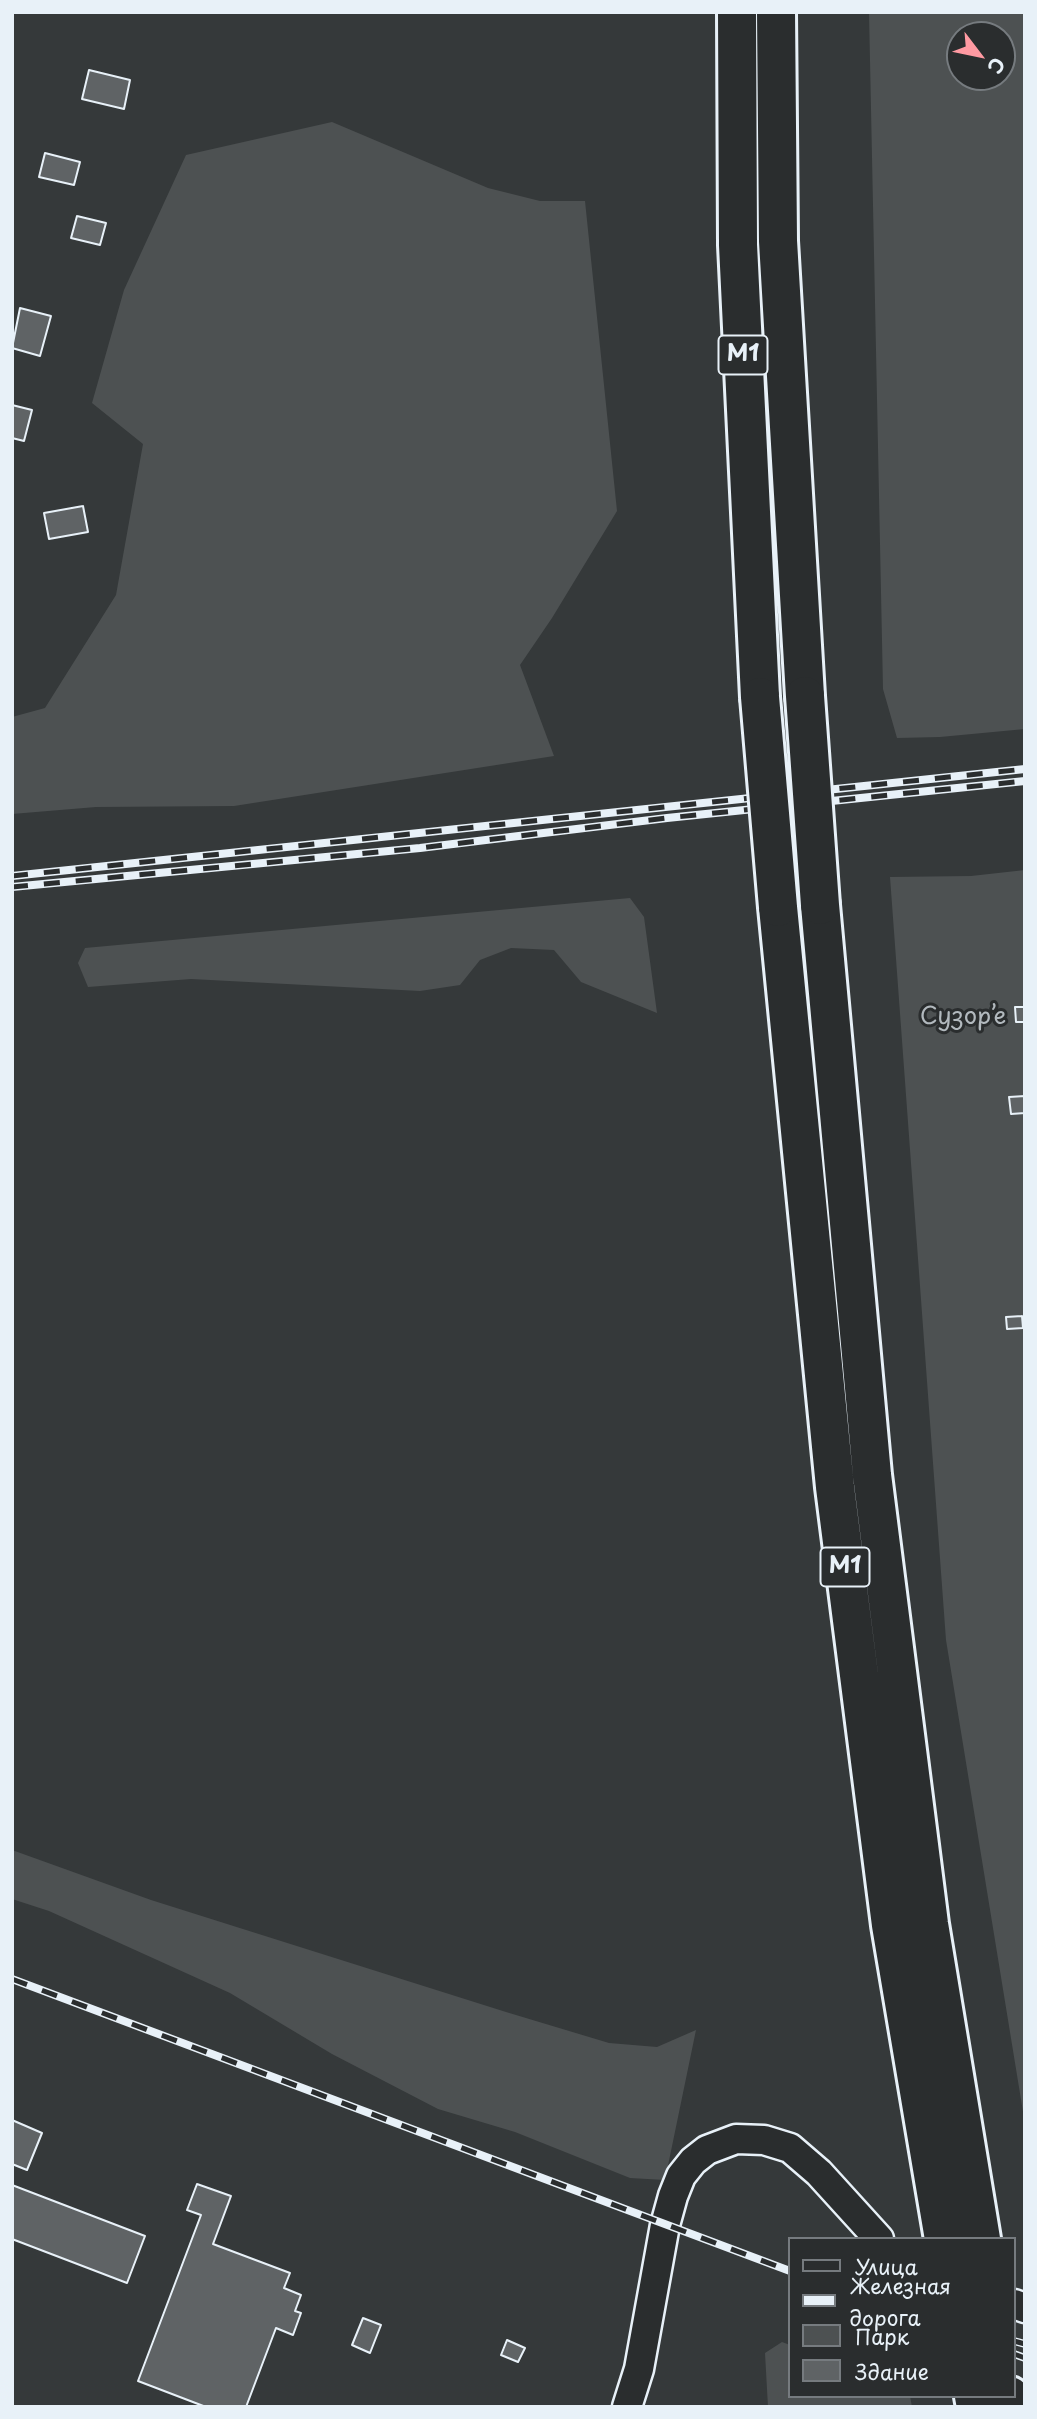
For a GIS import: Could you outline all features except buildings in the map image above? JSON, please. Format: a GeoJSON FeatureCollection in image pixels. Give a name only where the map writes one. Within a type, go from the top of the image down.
{"type":"FeatureCollection","features":[{"type":"Feature","properties":{"kind":"highway","name":"М1"},"geometry":{"type":"LineString","coordinates":[[737,12],[738,245],[760,697],[835,1487],[891,1925],[961,2230]]}},
{"type":"Feature","properties":{"kind":"highway","name":"М1"},"geometry":{"type":"LineString","coordinates":[[776,12],[778,241],[804,696],[820,905],[872,1475],[929,1924],[961,2230]]}},
{"type":"Feature","properties":{"kind":"street"},"geometry":{"type":"LineString","coordinates":[[627,2407],[639,2369],[665,2225],[673,2196],[681,2176],[693,2161],[707,2150],[736,2139],[764,2140],[790,2148],[819,2173],[876,2237]]}},
{"type":"Feature","properties":{"kind":"green space"},"geometry":{"type":"Polygon","coordinates":[[[869,12],[1025,12],[1025,729],[897,738],[883,689],[869,12]]]}},
{"type":"Feature","properties":{"kind":"green space"},"geometry":{"type":"Polygon","coordinates":[[[332,122],[488,188],[540,201],[585,201],[617,511],[520,665],[554,756],[234,806],[96,807],[12,814],[12,717],[45,708],[116,595],[143,444],[92,403],[124,290],[186,155],[332,122]]]}},
{"type":"Feature","properties":{"kind":"green space","name":"Сузорʼе"},"geometry":{"type":"Polygon","coordinates":[[[1025,870],[1025,2124],[946,1640],[890,877],[971,876],[1025,870]]]}},
{"type":"Feature","properties":{"kind":"green space"},"geometry":{"type":"Polygon","coordinates":[[[630,898],[644,917],[657,1013],[581,982],[554,950],[511,948],[480,960],[460,985],[420,991],[191,979],[88,987],[78,963],[85,948],[630,898]]]}},
{"type":"Feature","properties":{"kind":"green space"},"geometry":{"type":"Polygon","coordinates":[[[12,1850],[151,1900],[609,2043],[657,2047],[696,2030],[665,2180],[630,2178],[515,2132],[438,2109],[332,2054],[230,1993],[49,1911],[12,1899],[12,1850]]]}},
{"type":"Feature","properties":{"kind":"green space"},"geometry":{"type":"Polygon","coordinates":[[[782,2342],[788,2344],[788,2398],[910,2398],[912,2407],[768,2407],[765,2353],[782,2342]]]}},
{"type":"Feature","properties":{"kind":"railway"},"geometry":{"type":"LineString","coordinates":[[12,876],[1025,769]]}},
{"type":"Feature","properties":{"kind":"railway"},"geometry":{"type":"LineString","coordinates":[[12,887],[420,848],[667,818],[1025,781]]}},
{"type":"Feature","properties":{"kind":"railway"},"geometry":{"type":"LineString","coordinates":[[12,1979],[788,2270]]}},
{"type":"Feature","properties":{"kind":"railway"},"geometry":{"type":"LineString","coordinates":[[1016,2342],[1025,2344]]}},
{"type":"Feature","properties":{"kind":"railway"},"geometry":{"type":"LineString","coordinates":[[1016,2355],[1025,2358]]}}]}
